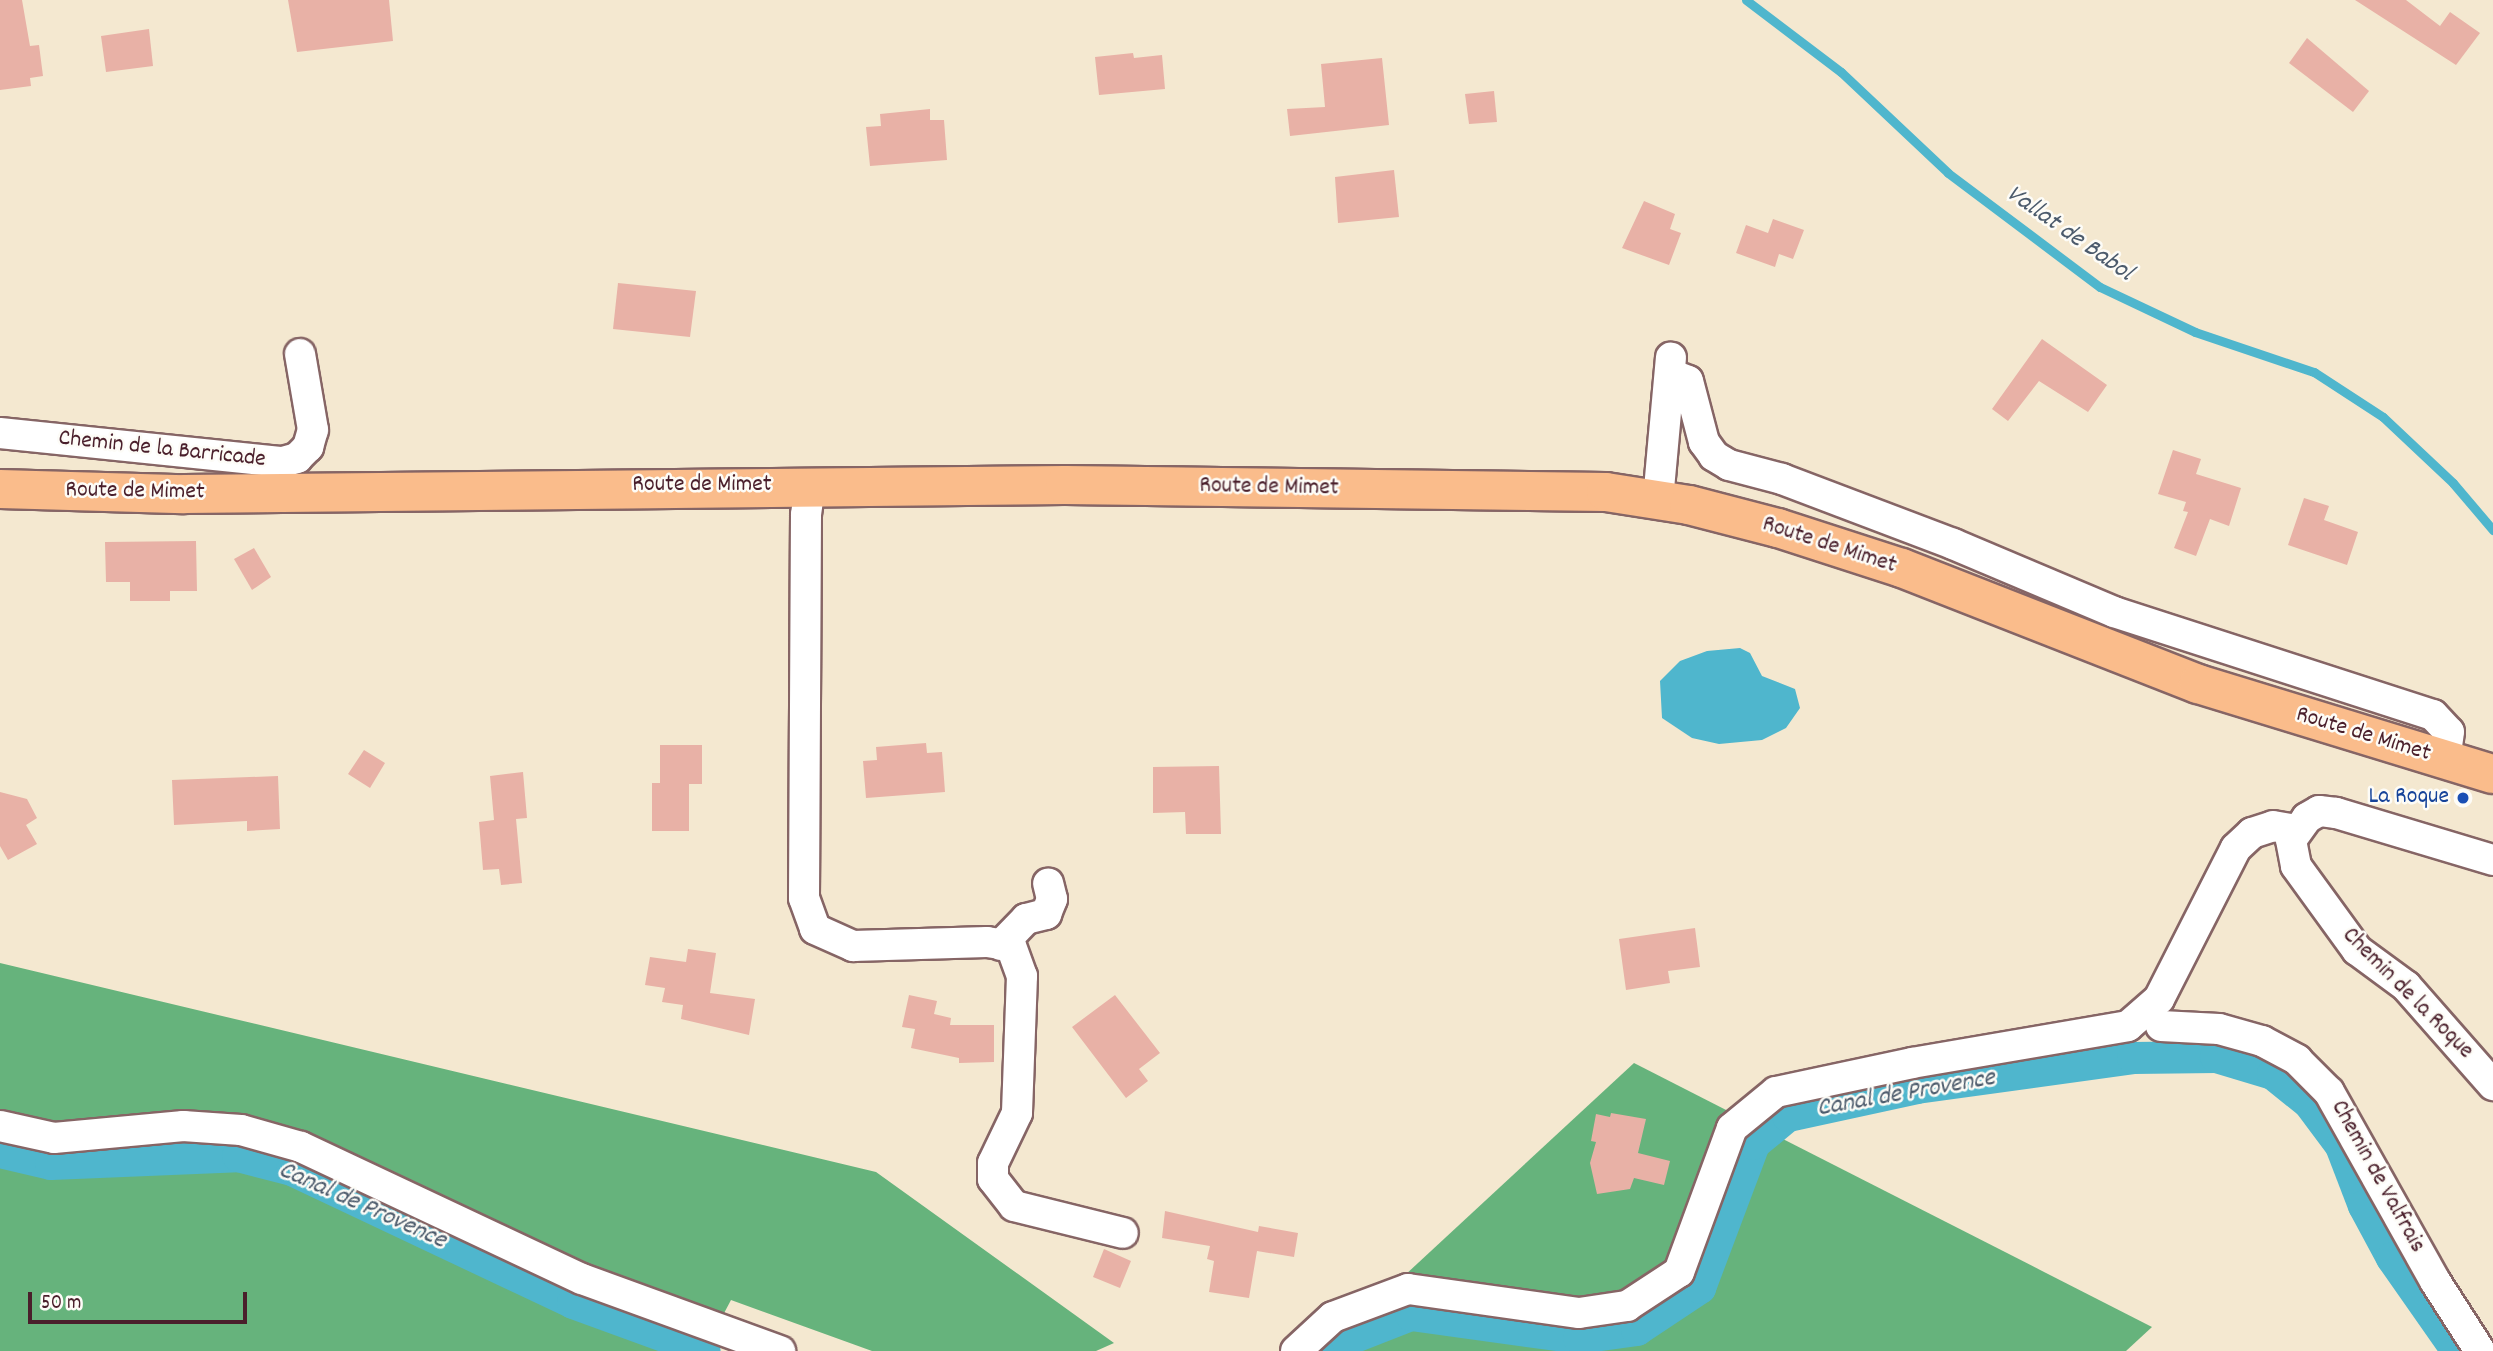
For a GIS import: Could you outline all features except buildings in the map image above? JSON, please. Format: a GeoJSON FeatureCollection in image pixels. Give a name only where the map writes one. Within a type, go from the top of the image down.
{"type":"FeatureCollection","features":[{"type":"Feature","properties":{"kind":"main road","name":"Route de Mimet"},"geometry":{"type":"LineString","coordinates":[[0,489],[184,494],[810,486],[1606,492],[1658,500],[1778,528],[1890,564],[2198,684],[2493,774]]}},
{"type":"Feature","properties":{"kind":"street","name":"Chemin de la Barricade"},"geometry":{"type":"LineString","coordinates":[[0,433],[283,462],[298,458],[308,447],[313,430],[300,354]]}},
{"type":"Feature","properties":{"kind":"street"},"geometry":{"type":"LineString","coordinates":[[1658,500],[1670,366],[1688,381],[1704,442],[1714,456],[1729,465],[1782,479],[1928,534],[2114,612],[2433,715],[2449,732],[2445,759]]}},
{"type":"Feature","properties":{"kind":"street"},"geometry":{"type":"LineString","coordinates":[[810,486],[806,515],[804,898],[815,929],[853,946],[1011,946],[1022,976],[1017,1113],[993,1163],[993,1179],[1014,1206],[1123,1233]]}},
{"type":"Feature","properties":{"kind":"street"},"geometry":{"type":"LineString","coordinates":[[1296,1351],[1333,1317],[1408,1289],[1579,1313],[1627,1306],[1679,1272],[1732,1128],[1776,1092],[1912,1063],[2128,1026],[2159,999],[2236,848],[2252,833],[2273,826],[2295,830],[2319,811],[2336,813],[2493,860]]}},
{"type":"Feature","properties":{"kind":"street","name":"Chemin de la Roque"},"geometry":{"type":"LineString","coordinates":[[2295,830],[2291,840],[2296,866],[2357,950],[2406,986],[2493,1085]]}},
{"type":"Feature","properties":{"kind":"street"},"geometry":{"type":"LineString","coordinates":[[1001,945],[1026,919],[1046,914],[1052,899],[1048,883]]}},
{"type":"Feature","properties":{"kind":"street","name":"Chemin de Valfrais"},"geometry":{"type":"LineString","coordinates":[[2161,1026],[2219,1030],[2262,1041],[2297,1060],[2329,1092],[2435,1281],[2480,1351]]}},
{"type":"Feature","properties":{"kind":"street"},"geometry":{"type":"LineString","coordinates":[[0,1126],[54,1138],[183,1126],[241,1130],[301,1147],[582,1279],[780,1351]]}},
{"type":"Feature","properties":{"kind":"green space"},"geometry":{"type":"Polygon","coordinates":[[[0,963],[876,1172],[1114,1343],[1096,1351],[872,1351],[731,1300],[704,1351],[0,1351],[0,963]]]}},
{"type":"Feature","properties":{"kind":"green space"},"geometry":{"type":"Polygon","coordinates":[[[1634,1063],[2152,1327],[2126,1351],[1323,1351],[1634,1063]]]}},
{"type":"Feature","properties":{"kind":"water"},"geometry":{"type":"Polygon","coordinates":[[[1740,648],[1750,653],[1762,676],[1795,689],[1800,708],[1786,728],[1762,740],[1719,744],[1692,738],[1662,718],[1660,681],[1680,661],[1707,651],[1740,648]]]}},
{"type":"Feature","properties":{"kind":"waterway","name":"Vallat de Babol"},"geometry":{"type":"LineString","coordinates":[[1746,0],[1841,72],[1948,173],[2100,287],[2195,332],[2314,372],[2383,417],[2453,483],[2493,530]]}},
{"type":"Feature","properties":{"kind":"waterway","name":"Canal de Provence"},"geometry":{"type":"LineString","coordinates":[[1334,1351],[1347,1340],[1411,1315],[1579,1338],[1637,1330],[1700,1288],[1754,1144],[1788,1116],[1917,1088],[2133,1058],[2216,1057],[2273,1074],[2309,1103],[2341,1146],[2364,1206],[2392,1258],[2457,1351]]}},
{"type":"Feature","properties":{"kind":"waterway","name":"Canal de Provence"},"geometry":{"type":"LineString","coordinates":[[0,1152],[51,1164],[238,1156],[292,1170],[573,1303],[705,1351]]}},
{"type":"Feature","properties":{"kind":"place","name":"La Roque"},"geometry":{"type":"Point","coordinates":[2463,798]}}]}
